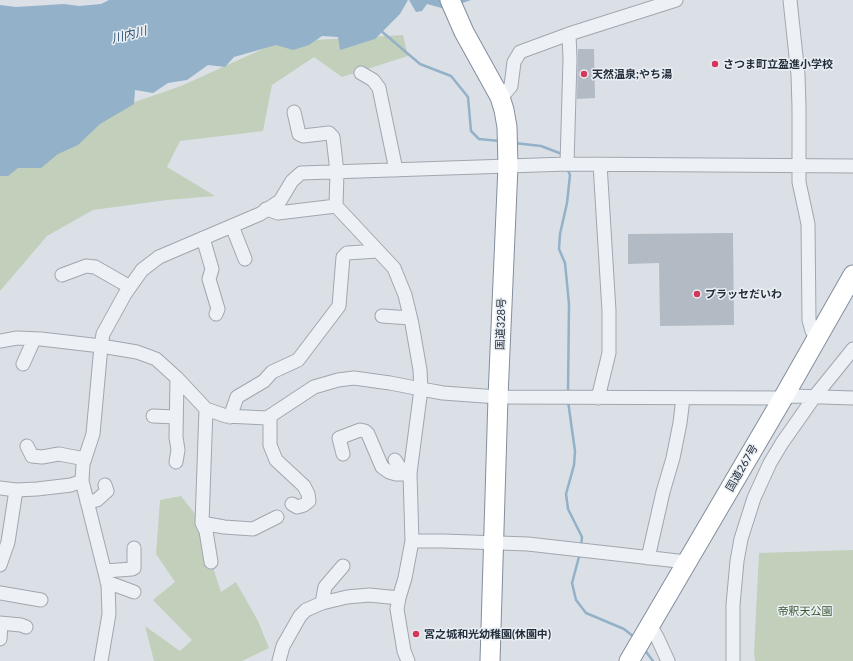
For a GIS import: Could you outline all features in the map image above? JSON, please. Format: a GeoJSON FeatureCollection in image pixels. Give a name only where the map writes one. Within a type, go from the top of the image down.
{"type":"FeatureCollection","features":[{"type":"Feature","properties":{"kind":"highway","name":"国道328号"},"geometry":{"type":"LineString","coordinates":[[452,6],[464,32],[500,97],[507,127],[508,166],[498,397],[490,661]]}},
{"type":"Feature","properties":{"kind":"highway","name":"国道267号"},"geometry":{"type":"LineString","coordinates":[[629,661],[853,275]]}},
{"type":"Feature","properties":{"kind":"street"},"geometry":{"type":"LineString","coordinates":[[500,97],[511,86],[514,62],[520,52],[568,34],[676,0]]}},
{"type":"Feature","properties":{"kind":"street"},"geometry":{"type":"LineString","coordinates":[[790,0],[798,91],[799,182],[808,224],[809,320],[812,331],[818,336]]}},
{"type":"Feature","properties":{"kind":"street"},"geometry":{"type":"LineString","coordinates":[[567,164],[570,58],[568,34]]}},
{"type":"Feature","properties":{"kind":"street"},"geometry":{"type":"LineString","coordinates":[[361,73],[374,80],[379,88],[396,170]]}},
{"type":"Feature","properties":{"kind":"street"},"geometry":{"type":"LineString","coordinates":[[294,112],[299,134],[303,136],[329,133],[333,137],[337,172],[336,206],[394,268],[405,295],[410,318],[419,364],[421,389],[407,474],[412,541],[405,578],[399,598],[398,609],[404,652],[408,661]]}},
{"type":"Feature","properties":{"kind":"street"},"geometry":{"type":"LineString","coordinates":[[98,659],[109,614],[106,576],[82,481],[83,464],[93,434],[103,334],[130,287],[142,270],[159,257],[260,214],[280,201],[292,181],[301,172],[567,164],[853,166]]}},
{"type":"Feature","properties":{"kind":"street"},"geometry":{"type":"LineString","coordinates":[[598,398],[609,353],[608,304],[600,164]]}},
{"type":"Feature","properties":{"kind":"street"},"geometry":{"type":"LineString","coordinates":[[266,210],[278,213],[336,206]]}},
{"type":"Feature","properties":{"kind":"street"},"geometry":{"type":"LineString","coordinates":[[232,226],[245,259]]}},
{"type":"Feature","properties":{"kind":"street"},"geometry":{"type":"LineString","coordinates":[[203,238],[212,269],[209,279],[218,309],[216,314]]}},
{"type":"Feature","properties":{"kind":"street"},"geometry":{"type":"LineString","coordinates":[[230,417],[237,397],[264,381],[272,372],[298,360],[339,306],[343,257],[347,253],[378,250]]}},
{"type":"Feature","properties":{"kind":"street"},"geometry":{"type":"LineString","coordinates":[[62,275],[86,266],[95,267],[130,287]]}},
{"type":"Feature","properties":{"kind":"street"},"geometry":{"type":"LineString","coordinates":[[382,316],[410,318]]}},
{"type":"Feature","properties":{"kind":"street"},"geometry":{"type":"LineString","coordinates":[[0,341],[17,338],[32,339],[101,346],[137,352],[156,359],[177,378],[206,409],[230,417],[267,418],[314,387],[338,380],[354,378],[421,389],[498,397],[783,398],[793,396],[815,396],[853,398]]}},
{"type":"Feature","properties":{"kind":"street"},"geometry":{"type":"LineString","coordinates":[[23,364],[32,344],[32,339]]}},
{"type":"Feature","properties":{"kind":"street"},"geometry":{"type":"LineString","coordinates":[[733,661],[733,605],[735,582],[741,540],[754,498],[770,463],[782,443],[815,396],[853,349]]}},
{"type":"Feature","properties":{"kind":"street"},"geometry":{"type":"LineString","coordinates":[[176,462],[178,450],[176,437],[177,378]]}},
{"type":"Feature","properties":{"kind":"street"},"geometry":{"type":"LineString","coordinates":[[648,558],[663,492],[673,458],[683,398]]}},
{"type":"Feature","properties":{"kind":"street"},"geometry":{"type":"LineString","coordinates":[[206,409],[202,524],[206,531],[211,562]]}},
{"type":"Feature","properties":{"kind":"street"},"geometry":{"type":"LineString","coordinates":[[153,416],[176,417]]}},
{"type":"Feature","properties":{"kind":"street"},"geometry":{"type":"LineString","coordinates":[[270,416],[270,445],[276,460],[304,486],[308,494],[309,508],[297,507],[292,504]]}},
{"type":"Feature","properties":{"kind":"street"},"geometry":{"type":"LineString","coordinates":[[343,454],[337,435],[360,430],[365,431],[368,434],[382,467],[388,472],[407,474]]}},
{"type":"Feature","properties":{"kind":"street"},"geometry":{"type":"LineString","coordinates":[[27,446],[32,456],[42,457],[59,454],[85,459]]}},
{"type":"Feature","properties":{"kind":"street"},"geometry":{"type":"LineString","coordinates":[[395,460],[407,474]]}},
{"type":"Feature","properties":{"kind":"street"},"geometry":{"type":"LineString","coordinates":[[0,488],[16,490],[37,489],[71,485],[82,481]]}},
{"type":"Feature","properties":{"kind":"street"},"geometry":{"type":"LineString","coordinates":[[87,502],[97,500],[107,491],[106,485]]}},
{"type":"Feature","properties":{"kind":"street"},"geometry":{"type":"LineString","coordinates":[[0,565],[8,542],[16,490]]}},
{"type":"Feature","properties":{"kind":"street"},"geometry":{"type":"LineString","coordinates":[[202,524],[253,529],[277,516]]}},
{"type":"Feature","properties":{"kind":"street"},"geometry":{"type":"LineString","coordinates":[[412,541],[528,544],[687,562]]}},
{"type":"Feature","properties":{"kind":"street"},"geometry":{"type":"LineString","coordinates":[[106,576],[134,568],[134,548]]}},
{"type":"Feature","properties":{"kind":"street"},"geometry":{"type":"LineString","coordinates":[[322,603],[325,587],[343,566]]}},
{"type":"Feature","properties":{"kind":"street"},"geometry":{"type":"LineString","coordinates":[[106,576],[134,592]]}},
{"type":"Feature","properties":{"kind":"street"},"geometry":{"type":"LineString","coordinates":[[0,593],[41,600]]}},
{"type":"Feature","properties":{"kind":"street"},"geometry":{"type":"LineString","coordinates":[[279,661],[283,646],[300,616],[306,610],[322,603],[347,597],[369,595],[399,598]]}},
{"type":"Feature","properties":{"kind":"street"},"geometry":{"type":"LineString","coordinates":[[0,639],[0,623],[21,625],[26,627]]}},
{"type":"Feature","properties":{"kind":"street"},"geometry":{"type":"LineString","coordinates":[[650,625],[668,661]]}},
{"type":"Feature","properties":{"kind":"green space"},"geometry":{"type":"Polygon","coordinates":[[[403,35],[408,56],[342,77],[314,57],[272,85],[263,131],[180,141],[167,167],[215,196],[167,200],[93,210],[47,236],[0,291],[0,150],[181,86],[278,42],[403,35]]]}},
{"type":"Feature","properties":{"kind":"green space"},"geometry":{"type":"Polygon","coordinates":[[[181,496],[206,528],[210,558],[221,592],[236,582],[258,621],[269,648],[242,661],[154,661],[145,626],[180,651],[192,640],[153,600],[175,582],[156,554],[160,500],[181,496]]]}},
{"type":"Feature","properties":{"kind":"green space","name":"帝釈天公園"},"geometry":{"type":"Polygon","coordinates":[[[853,550],[853,661],[755,661],[754,652],[759,553],[853,550]]]}},
{"type":"Feature","properties":{"kind":"water","name":"川内川"},"geometry":{"type":"Polygon","coordinates":[[[109,0],[408,0],[400,14],[375,39],[340,50],[338,37],[322,36],[309,45],[293,50],[276,45],[234,57],[225,67],[208,65],[187,80],[168,83],[153,93],[135,90],[134,104],[100,124],[78,145],[58,154],[41,168],[18,168],[8,176],[0,176],[0,5],[16,7],[64,4],[79,6],[101,4],[109,0]]]}},
{"type":"Feature","properties":{"kind":"water"},"geometry":{"type":"Polygon","coordinates":[[[409,0],[471,0],[445,9],[427,4],[422,11],[416,12],[409,0]]]}},
{"type":"Feature","properties":{"kind":"building","name":"天然温泉;やち湯"},"geometry":{"type":"Polygon","coordinates":[[[578,49],[594,49],[595,98],[577,99],[578,49]]]}},
{"type":"Feature","properties":{"kind":"building","name":"プラッセだいわ"},"geometry":{"type":"Polygon","coordinates":[[[733,233],[734,325],[660,326],[659,263],[628,264],[628,234],[733,233]]]}},
{"type":"Feature","properties":{"kind":"waterway"},"geometry":{"type":"LineString","coordinates":[[380,30],[420,64],[451,76],[468,97],[471,131],[479,139],[500,141]]}},
{"type":"Feature","properties":{"kind":"waterway"},"geometry":{"type":"LineString","coordinates":[[514,143],[541,146],[562,154],[563,156]]}},
{"type":"Feature","properties":{"kind":"waterway"},"geometry":{"type":"LineString","coordinates":[[567,168],[570,175],[567,203],[560,234],[559,249],[565,263],[569,304],[568,394]]}},
{"type":"Feature","properties":{"kind":"waterway"},"geometry":{"type":"LineString","coordinates":[[568,401],[575,451],[574,465],[566,494],[568,509],[582,537],[581,546]]}},
{"type":"Feature","properties":{"kind":"waterway"},"geometry":{"type":"LineString","coordinates":[[580,553],[572,583],[576,600],[586,613],[624,629],[634,637]]}},
{"type":"Feature","properties":{"kind":"waterway"},"geometry":{"type":"LineString","coordinates":[[644,649],[653,661]]}},
{"type":"Feature","properties":{"kind":"place","name":"さつま町立盈進小学校"},"geometry":{"type":"Point","coordinates":[715,64]}},
{"type":"Feature","properties":{"kind":"place","name":"天然温泉;やち湯"},"geometry":{"type":"Point","coordinates":[584,74]}},
{"type":"Feature","properties":{"kind":"place","name":"プラッセだいわ"},"geometry":{"type":"Point","coordinates":[697,294]}},
{"type":"Feature","properties":{"kind":"place","name":"宮之城和光幼稚園(休園中)"},"geometry":{"type":"Point","coordinates":[416,634]}}]}
